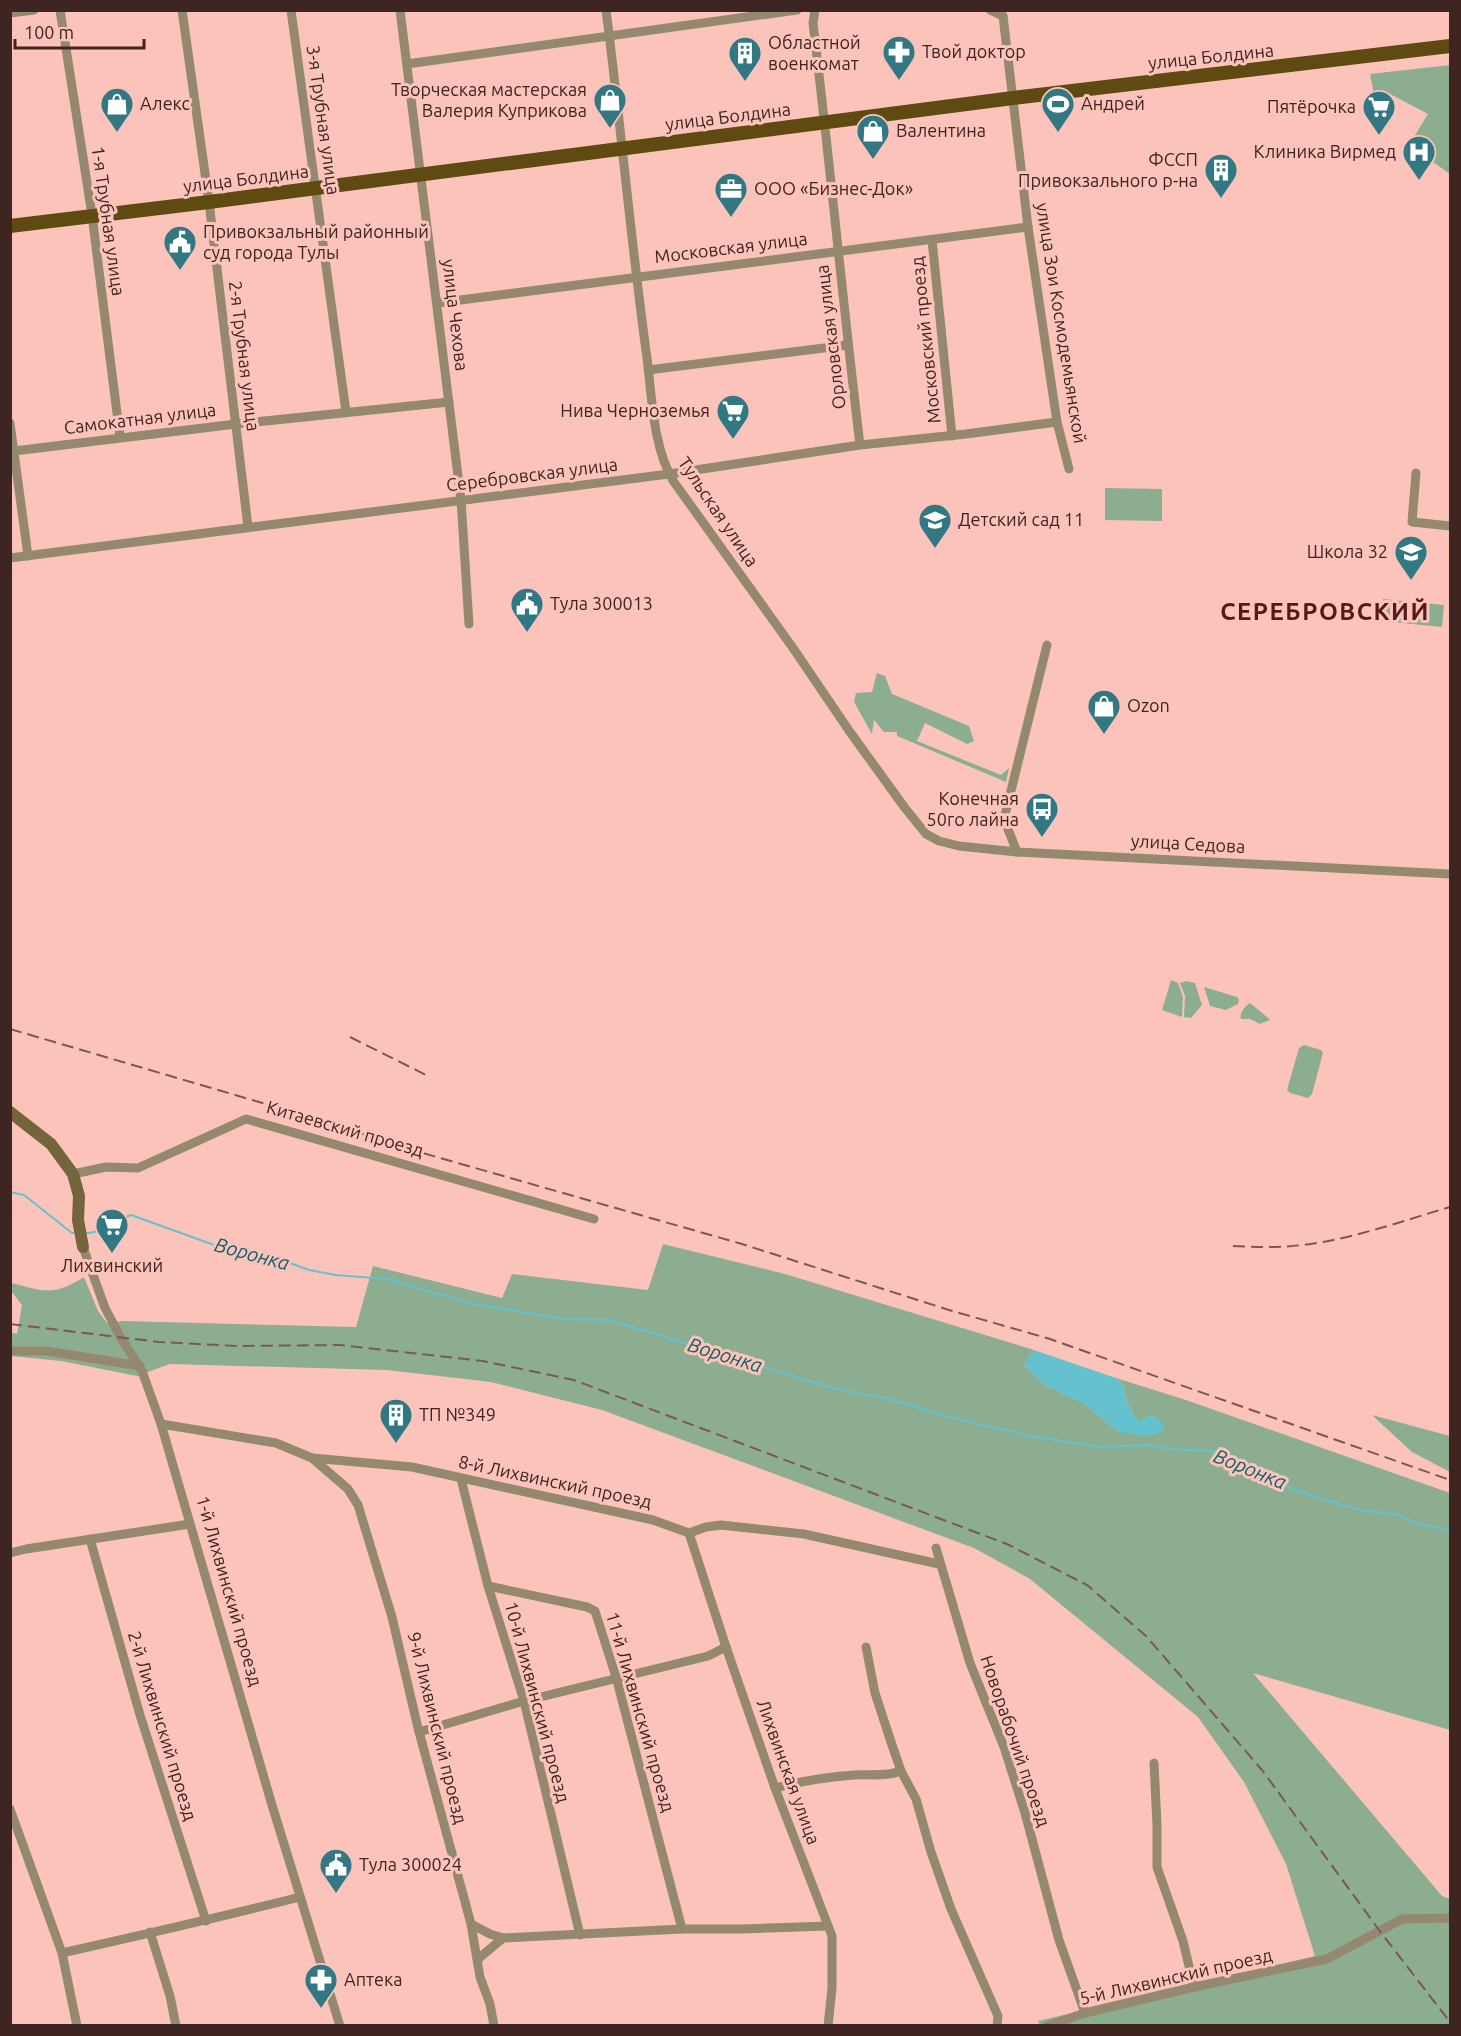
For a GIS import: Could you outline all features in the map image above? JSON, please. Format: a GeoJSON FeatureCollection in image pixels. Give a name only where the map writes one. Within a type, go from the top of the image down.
{"type":"FeatureCollection","features":[{"type":"Feature","properties":{"kind":"main road","name":"улица Болдина"},"geometry":{"type":"LineString","coordinates":[[10,226],[1013,98],[1450,46]]}},
{"type":"Feature","properties":{"kind":"street"},"geometry":{"type":"LineString","coordinates":[[10,13],[34,10]]}},
{"type":"Feature","properties":{"kind":"street","name":"1-я Трубная улица"},"geometry":{"type":"LineString","coordinates":[[60,10],[92,215],[120,437]]}},
{"type":"Feature","properties":{"kind":"street","name":"2-я Трубная улица"},"geometry":{"type":"LineString","coordinates":[[182,10],[209,202],[248,527]]}},
{"type":"Feature","properties":{"kind":"street","name":"3-я Трубная улица"},"geometry":{"type":"LineString","coordinates":[[291,10],[346,412]]}},
{"type":"Feature","properties":{"kind":"street","name":"улица Чехова"},"geometry":{"type":"LineString","coordinates":[[400,10],[461,500],[469,624]]}},
{"type":"Feature","properties":{"kind":"street","name":"Тульская улица"},"geometry":{"type":"LineString","coordinates":[[606,10],[648,370],[657,431],[669,474],[849,732],[926,834]]}},
{"type":"Feature","properties":{"kind":"street"},"geometry":{"type":"LineString","coordinates":[[407,64],[797,10]]}},
{"type":"Feature","properties":{"kind":"street","name":"Орловская улица"},"geometry":{"type":"LineString","coordinates":[[814,10],[813,23],[837,252],[860,445]]}},
{"type":"Feature","properties":{"kind":"street","name":"улица Зои Космодемьянской"},"geometry":{"type":"LineString","coordinates":[[990,10],[1004,13],[1028,227],[1057,422],[1069,470]]}},
{"type":"Feature","properties":{"kind":"street","name":"Московская улица"},"geometry":{"type":"LineString","coordinates":[[437,303],[1028,227]]}},
{"type":"Feature","properties":{"kind":"street","name":"Московский проезд"},"geometry":{"type":"LineString","coordinates":[[932,240],[952,436]]}},
{"type":"Feature","properties":{"kind":"street"},"geometry":{"type":"LineString","coordinates":[[648,370],[848,345]]}},
{"type":"Feature","properties":{"kind":"street","name":"Самокатная улица"},"geometry":{"type":"LineString","coordinates":[[14,452],[120,437],[448,402]]}},
{"type":"Feature","properties":{"kind":"street","name":"Серебровская улица"},"geometry":{"type":"LineString","coordinates":[[10,558],[669,474],[860,445],[1057,422]]}},
{"type":"Feature","properties":{"kind":"street"},"geometry":{"type":"LineString","coordinates":[[10,423],[28,556]]}},
{"type":"Feature","properties":{"kind":"street"},"geometry":{"type":"LineString","coordinates":[[1416,473],[1412,522],[1450,526]]}},
{"type":"Feature","properties":{"kind":"street"},"geometry":{"type":"LineString","coordinates":[[1017,852],[1004,819],[1047,645]]}},
{"type":"Feature","properties":{"kind":"street","name":"улица Седова"},"geometry":{"type":"LineString","coordinates":[[926,834],[939,841],[959,846],[1017,852],[1450,874]]}},
{"type":"Feature","properties":{"kind":"street"},"geometry":{"type":"LineString","coordinates":[[10,1112],[51,1144],[73,1174]]}},
{"type":"Feature","properties":{"kind":"street","name":"Китаевский проезд"},"geometry":{"type":"LineString","coordinates":[[73,1174],[106,1167],[138,1168],[246,1119],[594,1219]]}},
{"type":"Feature","properties":{"kind":"street","name":"1-й Лихвинский проезд"},"geometry":{"type":"LineString","coordinates":[[73,1174],[79,1196],[78,1220],[83,1247],[105,1308],[121,1338],[140,1366],[161,1424],[272,1805],[340,2025]]}},
{"type":"Feature","properties":{"kind":"street"},"geometry":{"type":"LineString","coordinates":[[10,1351],[46,1351],[140,1366]]}},
{"type":"Feature","properties":{"kind":"street","name":"8-й Лихвинский проезд"},"geometry":{"type":"LineString","coordinates":[[161,1424],[276,1443],[312,1458],[396,1465],[653,1520],[689,1533]]}},
{"type":"Feature","properties":{"kind":"street","name":"9-й Лихвинский проезд"},"geometry":{"type":"LineString","coordinates":[[312,1458],[348,1490],[358,1505],[392,1617],[419,1732],[471,1924],[480,1977],[495,2025]]}},
{"type":"Feature","properties":{"kind":"street","name":"10-й Лихвинский проезд"},"geometry":{"type":"LineString","coordinates":[[461,1479],[488,1586],[524,1701],[580,1935]]}},
{"type":"Feature","properties":{"kind":"street"},"geometry":{"type":"LineString","coordinates":[[10,1553],[190,1524]]}},
{"type":"Feature","properties":{"kind":"street"},"geometry":{"type":"LineString","coordinates":[[689,1533],[721,1525],[775,1530],[804,1534],[939,1564]]}},
{"type":"Feature","properties":{"kind":"street","name":"Лихвинская улица"},"geometry":{"type":"LineString","coordinates":[[689,1533],[775,1788],[832,1936],[832,1988],[828,2025]]}},
{"type":"Feature","properties":{"kind":"street","name":"2-й Лихвинский проезд"},"geometry":{"type":"LineString","coordinates":[[90,1539],[140,1715],[206,1921]]}},
{"type":"Feature","properties":{"kind":"street","name":"Новорабочий проезд"},"geometry":{"type":"LineString","coordinates":[[936,1548],[978,1688],[1004,1747],[1025,1813],[1059,1940],[1085,2013]]}},
{"type":"Feature","properties":{"kind":"street","name":"11-й Лихвинский проезд"},"geometry":{"type":"LineString","coordinates":[[488,1586],[593,1609],[596,1612],[616,1677],[682,1929]]}},
{"type":"Feature","properties":{"kind":"street"},"geometry":{"type":"LineString","coordinates":[[419,1732],[524,1701],[708,1656],[726,1647]]}},
{"type":"Feature","properties":{"kind":"street"},"geometry":{"type":"LineString","coordinates":[[866,1647],[875,1693],[901,1771],[916,1799],[951,1909],[998,2016],[997,2025]]}},
{"type":"Feature","properties":{"kind":"street"},"geometry":{"type":"LineString","coordinates":[[1154,1763],[1157,1825],[1156,1867],[1183,1941],[1194,1988]]}},
{"type":"Feature","properties":{"kind":"street"},"geometry":{"type":"LineString","coordinates":[[775,1788],[802,1781],[893,1774],[901,1771]]}},
{"type":"Feature","properties":{"kind":"street"},"geometry":{"type":"LineString","coordinates":[[10,1809],[62,1953],[77,2025]]}},
{"type":"Feature","properties":{"kind":"street"},"geometry":{"type":"LineString","coordinates":[[62,1953],[206,1921],[300,1897]]}},
{"type":"Feature","properties":{"kind":"street","name":"5-й Лихвинский проезд"},"geometry":{"type":"LineString","coordinates":[[1047,2025],[1085,2013],[1314,1963],[1340,1954],[1402,1919],[1450,1918]]}},
{"type":"Feature","properties":{"kind":"street"},"geometry":{"type":"LineString","coordinates":[[471,1924],[503,1938],[682,1929],[827,1926]]}},
{"type":"Feature","properties":{"kind":"street"},"geometry":{"type":"LineString","coordinates":[[150,1932],[170,1996],[176,2025]]}},
{"type":"Feature","properties":{"kind":"street"},"geometry":{"type":"LineString","coordinates":[[478,1959],[503,1938]]}},
{"type":"Feature","properties":{"kind":"green space"},"geometry":{"type":"Polygon","coordinates":[[[1450,65],[1450,174],[1409,145],[1428,114],[1390,94],[1374,95],[1370,74],[1450,65]]]}},
{"type":"Feature","properties":{"kind":"green space"},"geometry":{"type":"Polygon","coordinates":[[[1105,488],[1162,489],[1162,521],[1105,520],[1105,488]]]}},
{"type":"Feature","properties":{"kind":"green space"},"geometry":{"type":"Polygon","coordinates":[[[1383,599],[1444,605],[1442,627],[1381,621],[1383,599]]]}},
{"type":"Feature","properties":{"kind":"green space"},"geometry":{"type":"Polygon","coordinates":[[[877,673],[885,676],[892,694],[969,726],[974,741],[967,744],[925,723],[917,741],[1001,775],[1009,768],[1006,782],[897,736],[897,732],[884,732],[874,720],[872,734],[854,702],[856,693],[872,692],[877,673]]]}},
{"type":"Feature","properties":{"kind":"green space"},"geometry":{"type":"Polygon","coordinates":[[[1171,980],[1178,983],[1183,997],[1182,1017],[1162,1010],[1171,980]]]}},
{"type":"Feature","properties":{"kind":"green space"},"geometry":{"type":"Polygon","coordinates":[[[1186,981],[1195,983],[1202,1005],[1191,1018],[1184,1017],[1185,996],[1180,983],[1186,981]]]}},
{"type":"Feature","properties":{"kind":"green space"},"geometry":{"type":"Polygon","coordinates":[[[1204,987],[1237,997],[1238,1004],[1226,1010],[1210,1006],[1204,987]]]}},
{"type":"Feature","properties":{"kind":"green space"},"geometry":{"type":"Polygon","coordinates":[[[1250,1003],[1270,1020],[1260,1024],[1250,1019],[1241,1019],[1243,1010],[1250,1003]]]}},
{"type":"Feature","properties":{"kind":"green space"},"geometry":{"type":"Polygon","coordinates":[[[1304,1045],[1321,1050],[1323,1053],[1312,1094],[1308,1098],[1287,1090],[1299,1048],[1304,1045]]]}},
{"type":"Feature","properties":{"kind":"green space"},"geometry":{"type":"Polygon","coordinates":[[[663,1244],[785,1274],[1034,1350],[1024,1365],[1045,1385],[1083,1403],[1119,1432],[1138,1421],[1127,1403],[1123,1385],[1116,1378],[1186,1400],[1450,1493],[1450,1730],[1253,1673],[1442,1896],[1450,1899],[1450,2025],[1040,2025],[1038,2021],[1315,1956],[1286,1864],[1244,1782],[1198,1717],[1030,1579],[974,1548],[602,1410],[491,1382],[387,1370],[170,1364],[137,1376],[61,1361],[11,1356],[10,1332],[17,1334],[22,1305],[11,1291],[11,1283],[41,1290],[56,1290],[84,1277],[98,1311],[107,1323],[122,1321],[356,1327],[373,1266],[502,1298],[512,1274],[648,1290],[663,1244]]]}},
{"type":"Feature","properties":{"kind":"green space"},"geometry":{"type":"Polygon","coordinates":[[[1372,1415],[1450,1436],[1450,1472],[1412,1452],[1372,1415]]]}},
{"type":"Feature","properties":{"kind":"water"},"geometry":{"type":"Polygon","coordinates":[[[1034,1350],[1116,1378],[1123,1385],[1127,1403],[1138,1421],[1152,1415],[1163,1423],[1164,1432],[1147,1436],[1119,1432],[1083,1403],[1045,1385],[1024,1365],[1034,1350]]]}},
{"type":"Feature","properties":{"kind":"waterway","name":"Воронка"},"geometry":{"type":"LineString","coordinates":[[10,1192],[24,1195],[72,1233],[77,1233]]}},
{"type":"Feature","properties":{"kind":"waterway","name":"Воронка"},"geometry":{"type":"LineString","coordinates":[[85,1233],[102,1229],[131,1215],[217,1246],[257,1251],[309,1270],[336,1275],[387,1279],[473,1304],[565,1319],[609,1320],[836,1389],[885,1398],[964,1421],[1031,1436],[1099,1447],[1151,1445],[1168,1449],[1212,1451],[1248,1465],[1289,1487],[1323,1499],[1363,1511],[1395,1514],[1416,1523],[1450,1531]]}},
{"type":"Feature","properties":{"kind":"railway"},"geometry":{"type":"LineString","coordinates":[[10,1029],[317,1119],[405,1148],[742,1244],[949,1310],[1050,1339],[1450,1480]]}},
{"type":"Feature","properties":{"kind":"railway"},"geometry":{"type":"LineString","coordinates":[[350,1037],[428,1076]]}},
{"type":"Feature","properties":{"kind":"railway"},"geometry":{"type":"LineString","coordinates":[[1233,1246],[1285,1247],[1321,1242],[1377,1229],[1450,1207]]}},
{"type":"Feature","properties":{"kind":"railway"},"geometry":{"type":"LineString","coordinates":[[10,1324],[159,1342],[237,1346],[340,1345],[483,1361],[574,1380],[1007,1544],[1087,1585],[1146,1636],[1262,1770],[1379,1930],[1450,2022]]}},
{"type":"Feature","properties":{"kind":"place","name":"Твой доктор"},"geometry":{"type":"Point","coordinates":[899,81]}},
{"type":"Feature","properties":{"kind":"place","name":"Областной военкомат"},"geometry":{"type":"Point","coordinates":[745,82]}},
{"type":"Feature","properties":{"kind":"place","name":"Творческая мастерская Валерия Куприкова"},"geometry":{"type":"Point","coordinates":[610,129]}},
{"type":"Feature","properties":{"kind":"place","name":"Алекс"},"geometry":{"type":"Point","coordinates":[117,133]}},
{"type":"Feature","properties":{"kind":"place","name":"Андрей"},"geometry":{"type":"Point","coordinates":[1058,133]}},
{"type":"Feature","properties":{"kind":"place","name":"Пятёрочка"},"geometry":{"type":"Point","coordinates":[1379,136]}},
{"type":"Feature","properties":{"kind":"place","name":"Валентина"},"geometry":{"type":"Point","coordinates":[873,160]}},
{"type":"Feature","properties":{"kind":"place","name":"Клиника Вирмед"},"geometry":{"type":"Point","coordinates":[1419,181]}},
{"type":"Feature","properties":{"kind":"place","name":"ФССП Привокзального р-на"},"geometry":{"type":"Point","coordinates":[1221,199]}},
{"type":"Feature","properties":{"kind":"place","name":"ООО «Бизнес-Док»"},"geometry":{"type":"Point","coordinates":[731,218]}},
{"type":"Feature","properties":{"kind":"place","name":"Привокзальный районный суд города Тулы"},"geometry":{"type":"Point","coordinates":[180,271]}},
{"type":"Feature","properties":{"kind":"place","name":"Нива Черноземья"},"geometry":{"type":"Point","coordinates":[733,440]}},
{"type":"Feature","properties":{"kind":"place","name":"Детский сад 11"},"geometry":{"type":"Point","coordinates":[935,549]}},
{"type":"Feature","properties":{"kind":"place","name":"Школа 32"},"geometry":{"type":"Point","coordinates":[1411,581]}},
{"type":"Feature","properties":{"kind":"place","name":"Тула 300013"},"geometry":{"type":"Point","coordinates":[527,633]}},
{"type":"Feature","properties":{"kind":"place","name":"Ozon"},"geometry":{"type":"Point","coordinates":[1104,735]}},
{"type":"Feature","properties":{"kind":"place","name":"Конечная 50го лайна"},"geometry":{"type":"Point","coordinates":[1042,838]}},
{"type":"Feature","properties":{"kind":"place","name":"Лихвинский"},"geometry":{"type":"Point","coordinates":[112,1254]}},
{"type":"Feature","properties":{"kind":"place","name":"ТП №349"},"geometry":{"type":"Point","coordinates":[396,1444]}},
{"type":"Feature","properties":{"kind":"place","name":"Тула 300024"},"geometry":{"type":"Point","coordinates":[336,1894]}},
{"type":"Feature","properties":{"kind":"place","name":"Аптека"},"geometry":{"type":"Point","coordinates":[321,2009]}},
{"type":"Feature","properties":{"kind":"district","name":"СЕРЕБРОВСКИЙ"},"geometry":{"type":"Point","coordinates":[1325,612]}}]}
